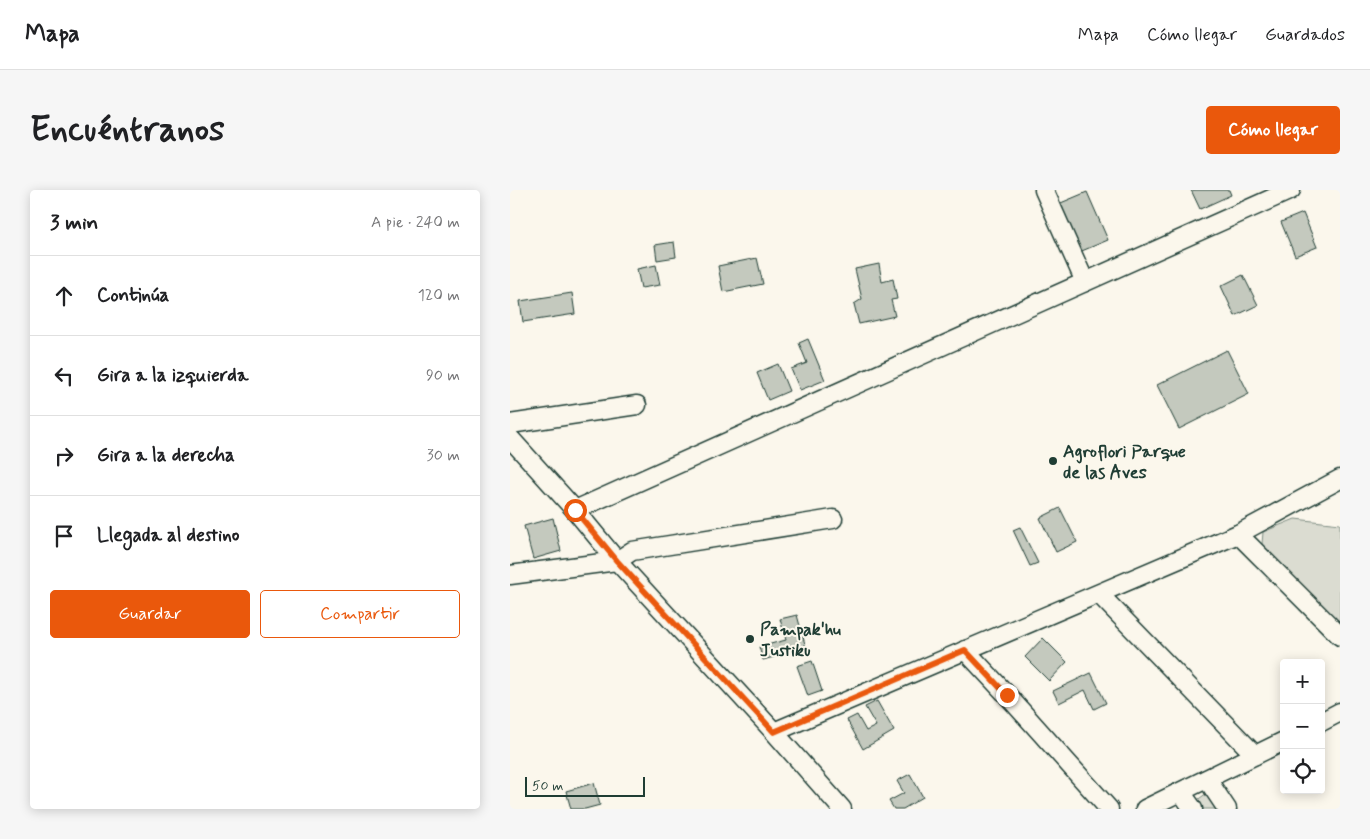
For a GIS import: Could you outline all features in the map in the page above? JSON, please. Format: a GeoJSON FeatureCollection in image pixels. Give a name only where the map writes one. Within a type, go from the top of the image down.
{"type":"FeatureCollection","features":[{"type":"Feature","properties":{"kind":"street"},"geometry":{"type":"LineString","coordinates":[[1044,190],[1085,282]]}},
{"type":"Feature","properties":{"kind":"street"},"geometry":{"type":"LineString","coordinates":[[575,510],[1291,190]]}},
{"type":"Feature","properties":{"kind":"street"},"geometry":{"type":"LineString","coordinates":[[510,424],[637,405]]}},
{"type":"Feature","properties":{"kind":"street"},"geometry":{"type":"LineString","coordinates":[[510,438],[575,510],[617,561],[842,809]]}},
{"type":"Feature","properties":{"kind":"street"},"geometry":{"type":"LineString","coordinates":[[774,732],[1238,534],[1340,479]]}},
{"type":"Feature","properties":{"kind":"street"},"geometry":{"type":"LineString","coordinates":[[510,575],[617,561],[632,551],[833,519]]}},
{"type":"Feature","properties":{"kind":"street"},"geometry":{"type":"LineString","coordinates":[[1238,534],[1340,636]]}},
{"type":"Feature","properties":{"kind":"street"},"geometry":{"type":"LineString","coordinates":[[1099,594],[1255,755]]}},
{"type":"Feature","properties":{"kind":"street"},"geometry":{"type":"LineString","coordinates":[[965,650],[1108,809]]}},
{"type":"Feature","properties":{"kind":"street"},"geometry":{"type":"LineString","coordinates":[[1325,720],[1340,712]]}},
{"type":"Feature","properties":{"kind":"street"},"geometry":{"type":"LineString","coordinates":[[1146,809],[1280,742]]}},
{"type":"Feature","properties":{"kind":"street"},"geometry":{"type":"LineString","coordinates":[[1207,780],[1227,809]]}},
{"type":"Feature","properties":{"kind":"street"},"geometry":{"type":"LineString","coordinates":[[1181,792],[1193,809]]}},
{"type":"Feature","properties":{"kind":"shaded area"},"geometry":{"type":"Polygon","coordinates":[[[1295,519],[1340,524],[1340,625],[1262,544],[1263,532],[1295,519]]]}},
{"type":"Feature","properties":{"kind":"shaded area"},"geometry":{"type":"Polygon","coordinates":[[[1207,793],[1218,809],[1202,809],[1196,801],[1207,793]]]}},
{"type":"Feature","properties":{"kind":"building"},"geometry":{"type":"Polygon","coordinates":[[[1191,190],[1229,190],[1231,195],[1200,209],[1191,190]]]}},
{"type":"Feature","properties":{"kind":"building"},"geometry":{"type":"Polygon","coordinates":[[[1087,192],[1108,240],[1077,253],[1056,205],[1087,192]]]}},
{"type":"Feature","properties":{"kind":"building"},"geometry":{"type":"Polygon","coordinates":[[[1303,213],[1317,247],[1295,256],[1281,222],[1303,213]]]}},
{"type":"Feature","properties":{"kind":"building"},"geometry":{"type":"Polygon","coordinates":[[[674,242],[676,257],[657,260],[655,245],[674,242]]]}},
{"type":"Feature","properties":{"kind":"building"},"geometry":{"type":"Polygon","coordinates":[[[757,258],[763,284],[723,292],[718,266],[757,258]]]}},
{"type":"Feature","properties":{"kind":"building"},"geometry":{"type":"Polygon","coordinates":[[[879,264],[882,282],[893,279],[897,299],[891,300],[895,316],[859,324],[854,304],[862,299],[855,269],[879,264]]]}},
{"type":"Feature","properties":{"kind":"building"},"geometry":{"type":"Polygon","coordinates":[[[656,265],[660,285],[641,288],[637,269],[656,265]]]}},
{"type":"Feature","properties":{"kind":"building"},"geometry":{"type":"Polygon","coordinates":[[[1243,275],[1258,305],[1235,316],[1221,286],[1243,275]]]}},
{"type":"Feature","properties":{"kind":"building"},"geometry":{"type":"Polygon","coordinates":[[[572,293],[575,314],[523,322],[520,301],[572,293]]]}},
{"type":"Feature","properties":{"kind":"building"},"geometry":{"type":"Polygon","coordinates":[[[808,339],[825,380],[800,390],[791,369],[807,363],[799,343],[808,339]]]}},
{"type":"Feature","properties":{"kind":"building"},"geometry":{"type":"Polygon","coordinates":[[[1227,350],[1249,394],[1179,429],[1157,385],[1227,350]]]}},
{"type":"Feature","properties":{"kind":"building"},"geometry":{"type":"Polygon","coordinates":[[[778,364],[789,391],[768,400],[757,373],[778,364]]]}},
{"type":"Feature","properties":{"kind":"building"},"geometry":{"type":"Polygon","coordinates":[[[1060,508],[1077,542],[1056,552],[1040,518],[1060,508]]]}},
{"type":"Feature","properties":{"kind":"building"},"geometry":{"type":"Polygon","coordinates":[[[553,518],[561,551],[533,559],[524,526],[553,518]]]}},
{"type":"Feature","properties":{"kind":"building"},"geometry":{"type":"Polygon","coordinates":[[[1020,527],[1038,563],[1030,566],[1013,530],[1020,527]]]}},
{"type":"Feature","properties":{"kind":"building"},"geometry":{"type":"Polygon","coordinates":[[[797,615],[806,648],[763,660],[759,647],[786,640],[780,619],[797,615]]]}},
{"type":"Feature","properties":{"kind":"building"},"geometry":{"type":"Polygon","coordinates":[[[1043,638],[1067,662],[1049,681],[1025,657],[1043,638]]]}},
{"type":"Feature","properties":{"kind":"building"},"geometry":{"type":"Polygon","coordinates":[[[812,661],[822,691],[808,696],[797,666],[812,661]]]}},
{"type":"Feature","properties":{"kind":"building"},"geometry":{"type":"Polygon","coordinates":[[[1091,673],[1106,703],[1094,709],[1085,690],[1059,703],[1053,691],[1091,673]]]}},
{"type":"Feature","properties":{"kind":"building"},"geometry":{"type":"Polygon","coordinates":[[[877,701],[894,731],[863,749],[847,720],[857,715],[866,731],[876,726],[865,707],[877,701]]]}},
{"type":"Feature","properties":{"kind":"building"},"geometry":{"type":"Polygon","coordinates":[[[910,774],[923,797],[903,809],[894,809],[889,801],[904,793],[897,781],[910,774]]]}},
{"type":"Feature","properties":{"kind":"building"},"geometry":{"type":"Polygon","coordinates":[[[594,783],[600,805],[585,809],[571,809],[566,791],[594,783]]]}},
{"type":"Feature","properties":{"kind":"place","name":"Agroflori Parque de las Aves"},"geometry":{"type":"Point","coordinates":[1053,461]}},
{"type":"Feature","properties":{"kind":"place","name":"Pampak'hu Justiku"},"geometry":{"type":"Point","coordinates":[750,639]}},
{"type":"Feature","properties":{"kind":"route"},"geometry":{"type":"LineString","coordinates":[[575,510],[617,561],[774,732],[965,650],[1007,695]]}}]}
